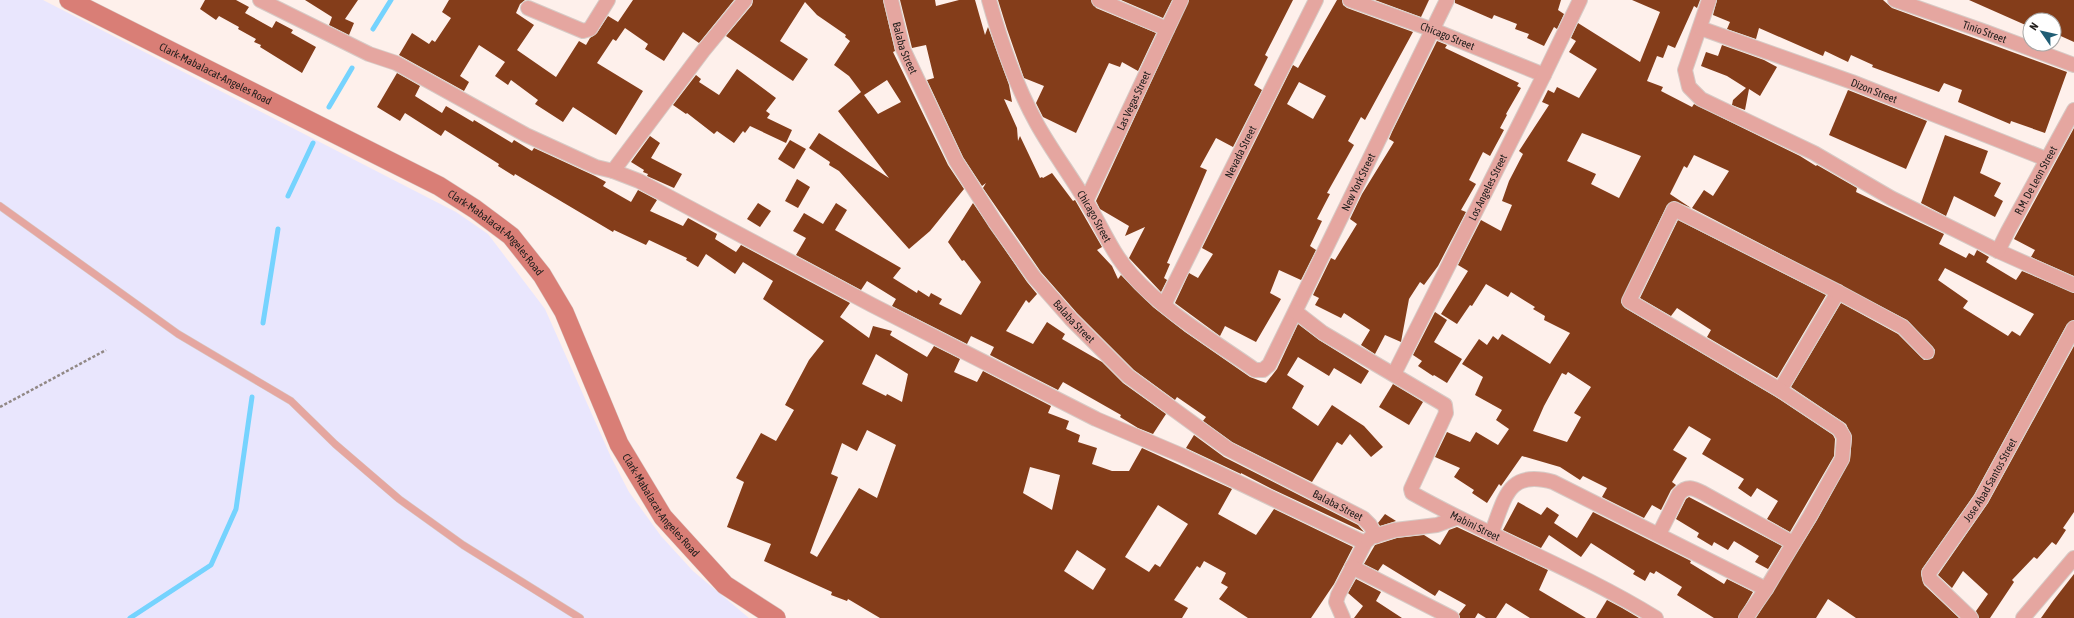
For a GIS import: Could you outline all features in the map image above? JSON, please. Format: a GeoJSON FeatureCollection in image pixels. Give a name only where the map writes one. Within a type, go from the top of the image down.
{"type":"FeatureCollection","features":[{"type":"Feature","properties":{"kind":"main road","name":"Clark-Mabalacat-Angeles Road"},"geometry":{"type":"LineString","coordinates":[[69,0],[439,186],[475,209],[512,236],[542,275],[564,312],[619,444],[663,517],[725,585],[776,618]]}},
{"type":"Feature","properties":{"kind":"street","name":"Balaba Street"},"geometry":{"type":"LineString","coordinates":[[260,0],[369,54],[396,63],[526,135],[596,167],[613,170],[646,185],[872,305],[1096,419],[1371,539],[1370,525],[1363,518],[1228,449],[1128,376],[1071,319],[1034,277],[994,222],[956,162],[903,48],[891,0]]}},
{"type":"Feature","properties":{"kind":"street"},"geometry":{"type":"LineString","coordinates":[[528,8],[583,31],[590,30],[608,0]]}},
{"type":"Feature","properties":{"kind":"street"},"geometry":{"type":"LineString","coordinates":[[613,170],[703,51],[745,0]]}},
{"type":"Feature","properties":{"kind":"street","name":"Chicago Street"},"geometry":{"type":"LineString","coordinates":[[990,0],[1001,44],[1018,87],[1037,124],[1086,201],[1106,240],[1131,274],[1164,305],[1255,370],[1263,370],[1269,365]]}},
{"type":"Feature","properties":{"kind":"street"},"geometry":{"type":"LineString","coordinates":[[1099,0],[1167,29]]}},
{"type":"Feature","properties":{"kind":"street","name":"Las Vegas Street"},"geometry":{"type":"LineString","coordinates":[[1086,201],[1181,0]]}},
{"type":"Feature","properties":{"kind":"street","name":"Nevada Street"},"geometry":{"type":"LineString","coordinates":[[1164,305],[1316,0]]}},
{"type":"Feature","properties":{"kind":"street","name":"Chicago Street"},"geometry":{"type":"LineString","coordinates":[[1350,0],[1433,30],[1544,75]]}},
{"type":"Feature","properties":{"kind":"street","name":"New York Street"},"geometry":{"type":"LineString","coordinates":[[1269,365],[1447,0]]}},
{"type":"Feature","properties":{"kind":"street","name":"Los Angeles Street"},"geometry":{"type":"LineString","coordinates":[[1394,374],[1580,0]]}},
{"type":"Feature","properties":{"kind":"street"},"geometry":{"type":"LineString","coordinates":[[1709,0],[1685,70],[1689,87],[1701,99],[1814,152],[1891,198],[1998,251],[2074,284]]}},
{"type":"Feature","properties":{"kind":"street","name":"Tinio Street"},"geometry":{"type":"LineString","coordinates":[[1895,0],[1986,32],[2074,66]]}},
{"type":"Feature","properties":{"kind":"street","name":"Dizon Street"},"geometry":{"type":"LineString","coordinates":[[1700,28],[1852,82],[2046,159]]}},
{"type":"Feature","properties":{"kind":"street","name":"R.M. De Leon Street"},"geometry":{"type":"LineString","coordinates":[[1998,251],[2046,159],[2074,110]]}},
{"type":"Feature","properties":{"kind":"street"},"geometry":{"type":"LineString","coordinates":[[1746,618],[1766,589],[1794,543],[1842,459],[1844,437],[1839,429],[1780,390],[1629,301],[1674,209],[1838,292],[1903,327],[1927,352]]}},
{"type":"Feature","properties":{"kind":"street"},"geometry":{"type":"LineString","coordinates":[[1780,390],[1838,292]]}},
{"type":"Feature","properties":{"kind":"street"},"geometry":{"type":"LineString","coordinates":[[1296,312],[1322,333],[1394,374]]}},
{"type":"Feature","properties":{"kind":"street","name":"Jose Abad Santos Street"},"geometry":{"type":"LineString","coordinates":[[1971,618],[1930,579],[1929,573],[1981,499],[2074,328]]}},
{"type":"Feature","properties":{"kind":"street","name":"Mabini Street"},"geometry":{"type":"LineString","coordinates":[[1394,374],[1445,405],[1446,412],[1411,489],[1412,493],[1456,518],[1631,602],[1656,618]]}},
{"type":"Feature","properties":{"kind":"street"},"geometry":{"type":"LineString","coordinates":[[1491,534],[1510,490],[1520,480],[1536,477],[1553,482],[1766,589]]}},
{"type":"Feature","properties":{"kind":"street"},"geometry":{"type":"LineString","coordinates":[[1659,534],[1679,494],[1683,489],[1690,487],[1794,543]]}},
{"type":"Feature","properties":{"kind":"street"},"geometry":{"type":"LineString","coordinates":[[1343,618],[1336,602],[1338,595],[1352,567],[1371,539],[1395,530],[1437,525],[1456,518]]}},
{"type":"Feature","properties":{"kind":"street"},"geometry":{"type":"LineString","coordinates":[[2023,618],[2074,558]]}},
{"type":"Feature","properties":{"kind":"street"},"geometry":{"type":"LineString","coordinates":[[1352,567],[1452,618]]}},
{"type":"Feature","properties":{"kind":"lane"},"geometry":{"type":"LineString","coordinates":[[0,206],[178,334],[291,401],[335,444],[399,499],[463,546],[580,618]]}},
{"type":"Feature","properties":{"kind":"path"},"geometry":{"type":"LineString","coordinates":[[0,407],[106,350]]}},
{"type":"Feature","properties":{"kind":"shaded area"},"geometry":{"type":"Polygon","coordinates":[[[0,0],[43,0],[456,212],[488,234],[545,309],[611,457],[629,492],[661,536],[693,571],[749,618],[0,618],[0,0]]]}},
{"type":"Feature","properties":{"kind":"building"},"geometry":{"type":"Polygon","coordinates":[[[205,0],[236,0],[249,7],[245,13],[272,28],[276,21],[293,30],[291,33],[316,47],[302,73],[260,47],[261,45],[254,42],[256,39],[238,29],[239,27],[219,16],[216,20],[200,9],[205,0]]]}},
{"type":"Feature","properties":{"kind":"building"},"geometry":{"type":"Polygon","coordinates":[[[305,0],[358,0],[345,19],[354,23],[349,35],[329,25],[332,17],[305,0]]]}},
{"type":"Feature","properties":{"kind":"building"},"geometry":{"type":"Polygon","coordinates":[[[449,0],[525,0],[520,4],[516,13],[534,25],[517,50],[556,77],[579,41],[586,45],[590,38],[597,33],[608,16],[618,22],[633,0],[734,0],[699,43],[683,32],[664,61],[645,49],[648,44],[625,28],[616,41],[613,39],[597,63],[643,91],[616,135],[573,107],[563,122],[535,104],[538,100],[511,80],[508,85],[495,76],[505,62],[479,45],[460,76],[469,82],[464,91],[399,55],[412,33],[429,44],[432,40],[435,42],[451,18],[442,12],[449,0]]]}},
{"type":"Feature","properties":{"kind":"building"},"geometry":{"type":"Polygon","coordinates":[[[753,0],[883,0],[895,51],[893,52],[948,165],[964,189],[930,231],[909,249],[839,171],[829,165],[830,162],[809,148],[819,133],[889,178],[838,111],[861,92],[849,76],[834,65],[850,41],[845,37],[846,35],[817,15],[805,2],[780,41],[808,59],[793,81],[726,36],[752,5],[753,0]],[[887,80],[864,95],[878,114],[901,102],[887,80]]]}},
{"type":"Feature","properties":{"kind":"building"},"geometry":{"type":"Polygon","coordinates":[[[900,0],[935,0],[936,6],[959,0],[975,0],[985,35],[988,27],[1009,85],[1012,102],[1004,99],[1017,128],[1018,141],[1020,136],[1040,178],[1052,173],[1073,201],[1075,200],[1102,247],[1097,250],[1112,266],[1118,279],[1121,275],[1153,307],[1185,332],[1250,377],[1266,383],[1277,369],[1298,324],[1319,340],[1369,371],[1361,384],[1334,368],[1329,376],[1298,357],[1287,375],[1304,386],[1292,408],[1318,426],[1332,405],[1364,426],[1383,447],[1371,457],[1350,434],[1342,445],[1337,442],[1312,482],[1232,442],[1203,421],[1206,417],[1177,397],[1175,400],[1134,370],[1077,313],[1041,272],[983,188],[986,183],[982,186],[963,157],[927,80],[934,78],[926,45],[912,48],[900,0]]]}},
{"type":"Feature","properties":{"kind":"building"},"geometry":{"type":"Polygon","coordinates":[[[998,0],[1091,0],[1096,8],[1156,33],[1138,71],[1122,62],[1120,67],[1109,63],[1076,133],[1043,117],[1036,103],[1044,86],[1024,78],[998,0]]]}},
{"type":"Feature","properties":{"kind":"building"},"geometry":{"type":"Polygon","coordinates":[[[1121,0],[1172,0],[1163,18],[1121,0]]]}},
{"type":"Feature","properties":{"kind":"building"},"geometry":{"type":"Polygon","coordinates":[[[1189,0],[1293,0],[1265,55],[1268,57],[1254,85],[1262,90],[1233,147],[1216,138],[1200,167],[1207,170],[1167,263],[1170,264],[1164,278],[1167,280],[1161,292],[1129,258],[1145,227],[1125,236],[1129,226],[1100,209],[1096,201],[1189,0]]]}},
{"type":"Feature","properties":{"kind":"building"},"geometry":{"type":"Polygon","coordinates":[[[1337,0],[1342,0],[1343,5],[1347,8],[1413,32],[1365,120],[1361,117],[1348,141],[1354,145],[1327,193],[1330,194],[1317,219],[1322,221],[1310,246],[1316,250],[1301,280],[1279,270],[1270,293],[1281,299],[1256,342],[1225,326],[1220,336],[1175,303],[1189,273],[1198,278],[1213,254],[1202,248],[1293,65],[1298,68],[1337,0]],[[1299,82],[1287,104],[1313,119],[1326,96],[1299,82]]]}},
{"type":"Feature","properties":{"kind":"building"},"geometry":{"type":"Polygon","coordinates":[[[1375,0],[1429,0],[1421,17],[1375,0]]]}},
{"type":"Feature","properties":{"kind":"building"},"geometry":{"type":"Polygon","coordinates":[[[1455,0],[1561,0],[1558,10],[1564,14],[1557,29],[1554,27],[1544,46],[1527,38],[1529,34],[1515,29],[1517,24],[1494,15],[1492,19],[1455,3],[1455,0]]]}},
{"type":"Feature","properties":{"kind":"building"},"geometry":{"type":"Polygon","coordinates":[[[1632,0],[1700,0],[1697,8],[1694,6],[1675,48],[1668,45],[1663,58],[1657,56],[1647,81],[1663,87],[1661,91],[1692,107],[1694,104],[1800,156],[1857,188],[1856,192],[1944,234],[1939,244],[1966,258],[1969,253],[1974,256],[1977,250],[1989,257],[1986,262],[2016,280],[2022,271],[2074,293],[2074,320],[2067,324],[1974,495],[1922,569],[1921,574],[1924,585],[1959,618],[1856,618],[1828,599],[1816,618],[1756,618],[1817,520],[1850,460],[1852,437],[1846,424],[1791,387],[1841,303],[1898,334],[1924,360],[1933,358],[1935,350],[1907,320],[1692,208],[1704,190],[1713,196],[1729,171],[1694,155],[1687,168],[1684,166],[1670,194],[1691,208],[1674,201],[1667,205],[1621,302],[1625,308],[1776,397],[1833,435],[1835,439],[1834,456],[1790,532],[1767,519],[1778,501],[1757,488],[1751,497],[1738,488],[1744,479],[1702,454],[1711,439],[1689,426],[1673,450],[1687,458],[1672,482],[1676,485],[1671,490],[1661,510],[1652,505],[1644,518],[1602,497],[1607,488],[1583,476],[1580,480],[1560,467],[1522,456],[1501,486],[1499,484],[1487,503],[1472,493],[1474,490],[1454,477],[1460,468],[1435,457],[1447,432],[1470,442],[1476,432],[1498,445],[1509,429],[1496,420],[1502,410],[1475,395],[1483,377],[1462,364],[1479,339],[1487,345],[1493,336],[1498,340],[1502,334],[1550,364],[1570,333],[1544,320],[1545,316],[1533,309],[1535,307],[1511,292],[1508,297],[1486,284],[1472,306],[1470,305],[1457,324],[1441,314],[1468,271],[1458,265],[1481,220],[1501,231],[1512,205],[1502,201],[1509,181],[1523,154],[1519,151],[1549,105],[1542,102],[1548,90],[1554,93],[1557,87],[1579,98],[1597,69],[1569,52],[1576,41],[1571,38],[1578,23],[1640,62],[1660,12],[1632,0]],[[1582,133],[1567,161],[1596,174],[1591,184],[1619,198],[1641,156],[1582,133]],[[1945,268],[1938,280],[1968,301],[1963,308],[2008,336],[2012,331],[2020,336],[2034,314],[1945,268]],[[1568,372],[1566,375],[1562,373],[1544,406],[1533,431],[1567,442],[1581,417],[1574,413],[1591,387],[1568,372]]]}},
{"type":"Feature","properties":{"kind":"building"},"geometry":{"type":"Polygon","coordinates":[[[1717,0],[1883,0],[1892,8],[2067,72],[2045,133],[2011,121],[2010,124],[1958,102],[1962,90],[1944,83],[1939,92],[1872,67],[1873,65],[1851,55],[1848,62],[1825,51],[1823,56],[1759,28],[1756,39],[1727,29],[1730,22],[1713,15],[1717,0]]]}},
{"type":"Feature","properties":{"kind":"building"},"geometry":{"type":"Polygon","coordinates":[[[1969,0],[2074,0],[2074,42],[2062,37],[2062,12],[2022,12],[2022,23],[1969,0]]]}},
{"type":"Feature","properties":{"kind":"building"},"geometry":{"type":"Polygon","coordinates":[[[1437,41],[1447,45],[1445,48],[1519,83],[1517,86],[1521,88],[1506,114],[1507,115],[1500,128],[1504,130],[1490,156],[1483,152],[1469,180],[1476,184],[1461,210],[1466,212],[1438,266],[1424,285],[1420,282],[1409,299],[1401,342],[1385,335],[1375,354],[1361,345],[1370,330],[1344,313],[1341,318],[1315,305],[1319,298],[1313,295],[1331,258],[1335,260],[1357,224],[1350,219],[1362,194],[1394,142],[1389,139],[1437,41]]]}},
{"type":"Feature","properties":{"kind":"building"},"geometry":{"type":"Polygon","coordinates":[[[1722,45],[1764,60],[1777,67],[1760,96],[1749,89],[1745,110],[1732,105],[1733,100],[1746,88],[1727,76],[1701,66],[1706,52],[1718,56],[1722,45]]]}},
{"type":"Feature","properties":{"kind":"building"},"geometry":{"type":"Polygon","coordinates":[[[737,69],[776,98],[766,111],[770,114],[767,118],[792,130],[786,143],[750,126],[745,133],[743,131],[734,143],[717,131],[714,134],[687,113],[686,114],[673,105],[696,75],[701,79],[699,82],[719,95],[737,69]]]}},
{"type":"Feature","properties":{"kind":"building"},"geometry":{"type":"Polygon","coordinates":[[[397,73],[420,86],[415,96],[442,113],[446,106],[473,122],[474,120],[512,143],[514,140],[532,151],[534,148],[595,176],[606,182],[603,186],[631,202],[638,190],[657,200],[650,211],[683,226],[688,218],[717,234],[715,239],[736,252],[741,245],[850,303],[840,317],[869,338],[873,326],[892,331],[890,335],[927,357],[934,346],[960,359],[954,372],[977,382],[983,371],[1051,406],[1048,413],[1069,421],[1066,429],[1080,435],[1078,442],[1097,448],[1092,464],[1112,471],[1129,471],[1142,448],[1232,489],[1218,514],[1256,535],[1274,509],[1353,547],[1334,584],[1311,618],[1248,618],[1219,599],[1228,587],[1221,583],[1226,573],[1204,561],[1200,568],[1197,566],[1174,600],[1188,608],[1182,618],[880,618],[848,599],[847,601],[831,595],[832,592],[764,561],[771,544],[727,527],[744,482],[736,478],[761,433],[776,441],[794,410],[785,405],[809,360],[824,341],[763,299],[773,281],[743,262],[735,274],[706,254],[698,267],[686,260],[687,258],[649,240],[646,245],[614,230],[613,232],[515,174],[514,176],[498,166],[499,164],[445,130],[441,136],[405,113],[400,121],[377,107],[397,73]],[[876,354],[862,384],[902,402],[908,374],[876,354]],[[867,430],[857,451],[842,443],[831,474],[838,477],[810,553],[817,557],[859,488],[877,498],[896,445],[867,430]],[[1030,467],[1023,493],[1052,510],[1060,475],[1030,467]],[[1158,505],[1125,557],[1149,572],[1155,564],[1160,567],[1188,524],[1158,505]],[[1077,550],[1064,571],[1093,590],[1106,569],[1077,550]]]}},
{"type":"Feature","properties":{"kind":"building"},"geometry":{"type":"Polygon","coordinates":[[[1848,90],[1927,121],[1906,169],[1829,135],[1848,90]]]}},
{"type":"Feature","properties":{"kind":"building"},"geometry":{"type":"Polygon","coordinates":[[[2074,128],[2074,276],[2031,257],[2035,250],[2014,239],[2074,128]]]}},
{"type":"Feature","properties":{"kind":"building"},"geometry":{"type":"Polygon","coordinates":[[[1945,135],[1988,151],[1980,173],[2001,183],[1994,196],[2003,201],[1995,217],[1954,196],[1946,216],[1921,203],[1945,135]]]}},
{"type":"Feature","properties":{"kind":"building"},"geometry":{"type":"Polygon","coordinates":[[[650,136],[660,143],[651,158],[682,174],[674,188],[647,176],[648,174],[643,172],[644,170],[631,162],[650,136]]]}},
{"type":"Feature","properties":{"kind":"building"},"geometry":{"type":"Polygon","coordinates":[[[790,140],[806,149],[794,169],[778,159],[790,140]]]}},
{"type":"Feature","properties":{"kind":"building"},"geometry":{"type":"Polygon","coordinates":[[[797,179],[810,187],[798,208],[785,201],[797,179]]]}},
{"type":"Feature","properties":{"kind":"building"},"geometry":{"type":"Polygon","coordinates":[[[758,203],[771,211],[760,227],[747,219],[758,203]]]}},
{"type":"Feature","properties":{"kind":"building"},"geometry":{"type":"Polygon","coordinates":[[[836,203],[847,210],[835,230],[901,268],[893,278],[917,293],[918,290],[929,297],[931,293],[942,299],[939,304],[961,315],[981,282],[964,260],[962,261],[948,242],[973,203],[1027,282],[1037,294],[1029,303],[1026,300],[1006,331],[1033,344],[1047,322],[1065,334],[1062,339],[1102,362],[1123,383],[1166,414],[1153,434],[1138,428],[1120,417],[1121,415],[1063,382],[1058,390],[990,355],[994,347],[971,336],[967,344],[892,306],[896,299],[867,281],[861,290],[796,255],[806,238],[793,231],[804,213],[823,224],[836,203]]]}},
{"type":"Feature","properties":{"kind":"building"},"geometry":{"type":"Polygon","coordinates":[[[1678,220],[1826,295],[1777,378],[1707,337],[1711,330],[1677,308],[1671,316],[1640,298],[1678,220]]]}},
{"type":"Feature","properties":{"kind":"building"},"geometry":{"type":"Polygon","coordinates":[[[1435,312],[1447,320],[1434,342],[1462,359],[1447,383],[1418,366],[1422,361],[1413,355],[1435,312]]]}},
{"type":"Feature","properties":{"kind":"building"},"geometry":{"type":"Polygon","coordinates":[[[2074,346],[2074,512],[2063,528],[2066,530],[2056,545],[2052,542],[2037,559],[2034,557],[2012,580],[2014,582],[1990,618],[1979,618],[1976,611],[1988,594],[1963,571],[1952,588],[1938,575],[1988,503],[2074,346]]]}},
{"type":"Feature","properties":{"kind":"building"},"geometry":{"type":"Polygon","coordinates":[[[1393,384],[1423,402],[1409,425],[1379,407],[1393,384]]]}},
{"type":"Feature","properties":{"kind":"building"},"geometry":{"type":"Polygon","coordinates":[[[1194,435],[1224,457],[1358,525],[1364,532],[1186,448],[1194,435]]]}},
{"type":"Feature","properties":{"kind":"building"},"geometry":{"type":"Polygon","coordinates":[[[1689,497],[1782,546],[1768,569],[1755,562],[1759,556],[1734,541],[1728,550],[1714,542],[1712,546],[1697,537],[1699,533],[1676,519],[1686,499],[1689,497]]]}},
{"type":"Feature","properties":{"kind":"building"},"geometry":{"type":"Polygon","coordinates":[[[1518,502],[1541,515],[1547,507],[1559,515],[1554,523],[1577,538],[1593,512],[1691,561],[1690,563],[1724,584],[1727,579],[1753,592],[1738,618],[1714,618],[1677,595],[1682,587],[1656,571],[1654,574],[1650,572],[1645,581],[1633,574],[1635,571],[1591,543],[1581,557],[1549,535],[1541,548],[1503,530],[1518,502]]]}},
{"type":"Feature","properties":{"kind":"building"},"geometry":{"type":"Polygon","coordinates":[[[1385,514],[1396,521],[1380,526],[1378,523],[1385,514]]]}},
{"type":"Feature","properties":{"kind":"building"},"geometry":{"type":"Polygon","coordinates":[[[1457,527],[1548,570],[1539,590],[1586,618],[1530,618],[1506,603],[1496,618],[1486,618],[1478,613],[1475,618],[1460,618],[1459,614],[1466,605],[1439,590],[1435,596],[1383,564],[1378,571],[1364,564],[1375,545],[1397,538],[1424,535],[1440,545],[1449,530],[1457,527]]]}},
{"type":"Feature","properties":{"kind":"building"},"geometry":{"type":"Polygon","coordinates":[[[2074,574],[2074,618],[2041,618],[2053,601],[2074,574]]]}},
{"type":"Feature","properties":{"kind":"building"},"geometry":{"type":"Polygon","coordinates":[[[1356,579],[1381,592],[1376,601],[1402,618],[1354,618],[1363,606],[1348,593],[1356,579]]]}},
{"type":"Feature","properties":{"kind":"building"},"geometry":{"type":"Polygon","coordinates":[[[1607,600],[1622,608],[1639,618],[1596,618],[1607,600]]]}},
{"type":"Feature","properties":{"kind":"waterway"},"geometry":{"type":"LineString","coordinates":[[373,29],[391,0]]}},
{"type":"Feature","properties":{"kind":"waterway"},"geometry":{"type":"LineString","coordinates":[[329,107],[352,68]]}},
{"type":"Feature","properties":{"kind":"waterway"},"geometry":{"type":"LineString","coordinates":[[288,196],[313,143]]}},
{"type":"Feature","properties":{"kind":"waterway"},"geometry":{"type":"LineString","coordinates":[[263,323],[278,229]]}},
{"type":"Feature","properties":{"kind":"waterway"},"geometry":{"type":"LineString","coordinates":[[130,618],[211,565],[236,509],[252,397]]}}]}
